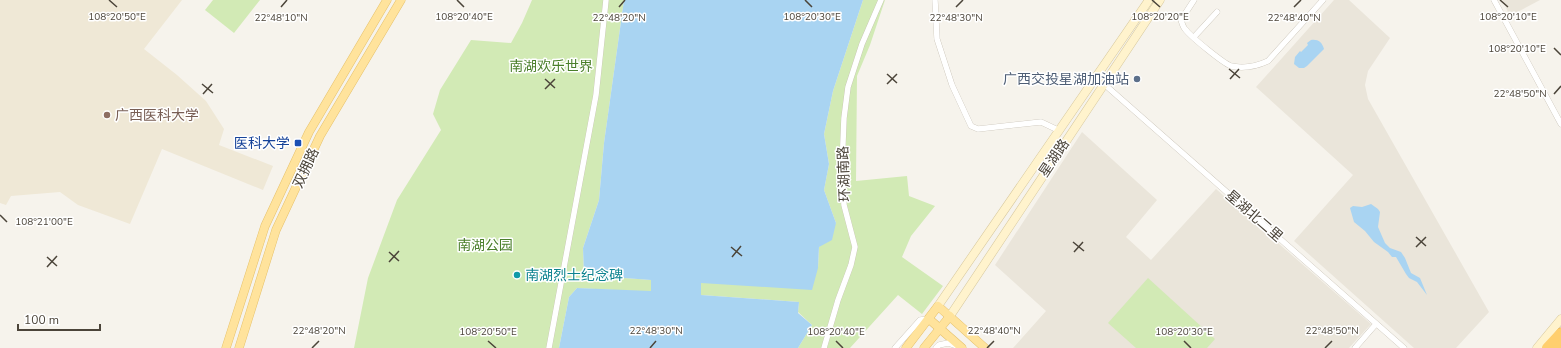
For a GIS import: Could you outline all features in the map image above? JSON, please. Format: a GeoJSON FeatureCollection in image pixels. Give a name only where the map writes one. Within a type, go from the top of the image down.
{"type":"FeatureCollection","features":[{"type":"Feature","properties":{"kind":"highway"},"geometry":{"type":"LineString","coordinates":[[1547,348],[1561,333]]}},
{"type":"Feature","properties":{"kind":"highway"},"geometry":{"type":"LineString","coordinates":[[1558,348],[1561,345]]}},
{"type":"Feature","properties":{"kind":"main road","name":"双拥路"},"geometry":{"type":"LineString","coordinates":[[226,348],[268,220],[309,132],[387,0]]}},
{"type":"Feature","properties":{"kind":"main road","name":"双拥路"},"geometry":{"type":"LineString","coordinates":[[238,348],[276,230],[313,151],[401,0]]}},
{"type":"Feature","properties":{"kind":"main road","name":"星湖路"},"geometry":{"type":"LineString","coordinates":[[938,306],[1149,0]]}},
{"type":"Feature","properties":{"kind":"main road","name":"星湖路"},"geometry":{"type":"LineString","coordinates":[[950,316],[1160,0]]}},
{"type":"Feature","properties":{"kind":"main road"},"geometry":{"type":"LineString","coordinates":[[906,348],[938,306],[985,348]]}},
{"type":"Feature","properties":{"kind":"main road"},"geometry":{"type":"LineString","coordinates":[[924,348],[950,316]]}},
{"type":"Feature","properties":{"kind":"main road"},"geometry":{"type":"LineString","coordinates":[[929,319],[961,347]]}},
{"type":"Feature","properties":{"kind":"main road"},"geometry":{"type":"LineString","coordinates":[[1537,348],[1561,319]]}},
{"type":"Feature","properties":{"kind":"street"},"geometry":{"type":"LineString","coordinates":[[549,348],[596,96],[606,0]]}},
{"type":"Feature","properties":{"kind":"street","name":"环湖南路"},"geometry":{"type":"LineString","coordinates":[[824,348],[838,300],[851,265],[855,247],[844,205],[844,118],[848,87],[862,44],[881,0]]}},
{"type":"Feature","properties":{"kind":"street"},"geometry":{"type":"LineString","coordinates":[[935,0],[937,39],[952,85],[971,126],[978,129],[1041,122],[1058,130]]}},
{"type":"Feature","properties":{"kind":"street"},"geometry":{"type":"LineString","coordinates":[[1194,0],[1181,20],[1184,28],[1221,60],[1231,66],[1243,67],[1256,66],[1268,61],[1323,0]]}},
{"type":"Feature","properties":{"kind":"street"},"geometry":{"type":"LineString","coordinates":[[1494,0],[1561,124]]}},
{"type":"Feature","properties":{"kind":"street"},"geometry":{"type":"LineString","coordinates":[[1194,37],[1217,12]]}},
{"type":"Feature","properties":{"kind":"street","name":"星湖北二里"},"geometry":{"type":"LineString","coordinates":[[1104,84],[1404,348]]}},
{"type":"Feature","properties":{"kind":"street"},"geometry":{"type":"LineString","coordinates":[[895,348],[920,320],[929,319]]}},
{"type":"Feature","properties":{"kind":"street"},"geometry":{"type":"LineString","coordinates":[[1355,348],[1376,324]]}},
{"type":"Feature","properties":{"kind":"street"},"geometry":{"type":"LineString","coordinates":[[936,348],[939,344],[948,343],[961,347]]}},
{"type":"Feature","properties":{"kind":"shaded area","name":"广西医科大学"},"geometry":{"type":"Polygon","coordinates":[[[0,0],[182,0],[144,49],[177,75],[206,101],[224,129],[219,145],[273,166],[263,190],[162,149],[130,224],[78,205],[60,192],[11,196],[6,205],[0,203],[0,0]]]}},
{"type":"Feature","properties":{"kind":"shaded area"},"geometry":{"type":"Polygon","coordinates":[[[1334,0],[1349,0],[1390,38],[1368,71],[1365,85],[1368,99],[1489,312],[1456,348],[1414,348],[1294,241],[1353,175],[1256,87],[1334,0]]]}},
{"type":"Feature","properties":{"kind":"shaded area"},"geometry":{"type":"Polygon","coordinates":[[[1502,0],[1540,0],[1510,16],[1502,0]]]}},
{"type":"Feature","properties":{"kind":"shaded area"},"geometry":{"type":"Polygon","coordinates":[[[1082,132],[1157,200],[1126,237],[1151,260],[1216,189],[1371,324],[1349,348],[1013,348],[1046,311],[995,265],[1082,132]]]}},
{"type":"Feature","properties":{"kind":"green space"},"geometry":{"type":"Polygon","coordinates":[[[213,0],[260,0],[234,33],[205,10],[213,0]]]}},
{"type":"Feature","properties":{"kind":"green space","name":"南湖公园"},"geometry":{"type":"Polygon","coordinates":[[[532,0],[624,0],[604,143],[599,200],[583,248],[584,275],[652,280],[651,292],[577,288],[569,297],[559,348],[354,348],[368,278],[397,200],[441,130],[433,114],[440,90],[471,40],[511,43],[532,0]]]}},
{"type":"Feature","properties":{"kind":"green space"},"geometry":{"type":"Polygon","coordinates":[[[863,0],[885,0],[870,45],[857,76],[856,181],[907,176],[909,196],[935,206],[911,236],[902,257],[943,286],[922,314],[898,295],[850,348],[798,348],[812,325],[798,312],[799,302],[701,295],[701,283],[818,268],[819,247],[836,223],[824,190],[829,164],[824,134],[833,91],[863,0]]]}},
{"type":"Feature","properties":{"kind":"green space"},"geometry":{"type":"Polygon","coordinates":[[[1148,278],[1215,339],[1207,348],[1136,348],[1108,323],[1148,278]]]}},
{"type":"Feature","properties":{"kind":"water"},"geometry":{"type":"Polygon","coordinates":[[[624,0],[863,0],[833,91],[824,134],[829,164],[824,190],[836,223],[832,240],[819,247],[818,268],[812,290],[701,283],[701,295],[799,302],[798,313],[812,325],[798,348],[559,348],[569,297],[577,288],[651,291],[651,280],[584,275],[583,248],[599,200],[604,143],[624,0]]]}},
{"type":"Feature","properties":{"kind":"water"},"geometry":{"type":"Polygon","coordinates":[[[1311,40],[1316,40],[1322,44],[1324,49],[1307,66],[1304,68],[1299,68],[1294,64],[1295,57],[1308,45],[1307,43],[1311,40]]]}},
{"type":"Feature","properties":{"kind":"water"},"geometry":{"type":"Polygon","coordinates":[[[1371,204],[1380,212],[1378,227],[1385,243],[1390,248],[1401,252],[1411,273],[1420,278],[1427,295],[1417,282],[1409,278],[1396,257],[1392,257],[1388,252],[1374,242],[1365,231],[1354,222],[1350,208],[1353,206],[1362,207],[1371,204]]]}},
{"type":"Feature","properties":{"kind":"place","name":"广西交投星湖加油站"},"geometry":{"type":"Point","coordinates":[1137,79]}},
{"type":"Feature","properties":{"kind":"place","name":"广西医科大学"},"geometry":{"type":"Point","coordinates":[107,115]}},
{"type":"Feature","properties":{"kind":"place","name":"医科大学"},"geometry":{"type":"Point","coordinates":[298,143]}},
{"type":"Feature","properties":{"kind":"place","name":"南湖烈士纪念碑"},"geometry":{"type":"Point","coordinates":[517,275]}},
{"type":"Feature","properties":{"kind":"park label","name":"南湖欢乐世界"},"geometry":{"type":"Point","coordinates":[551,66]}}]}
